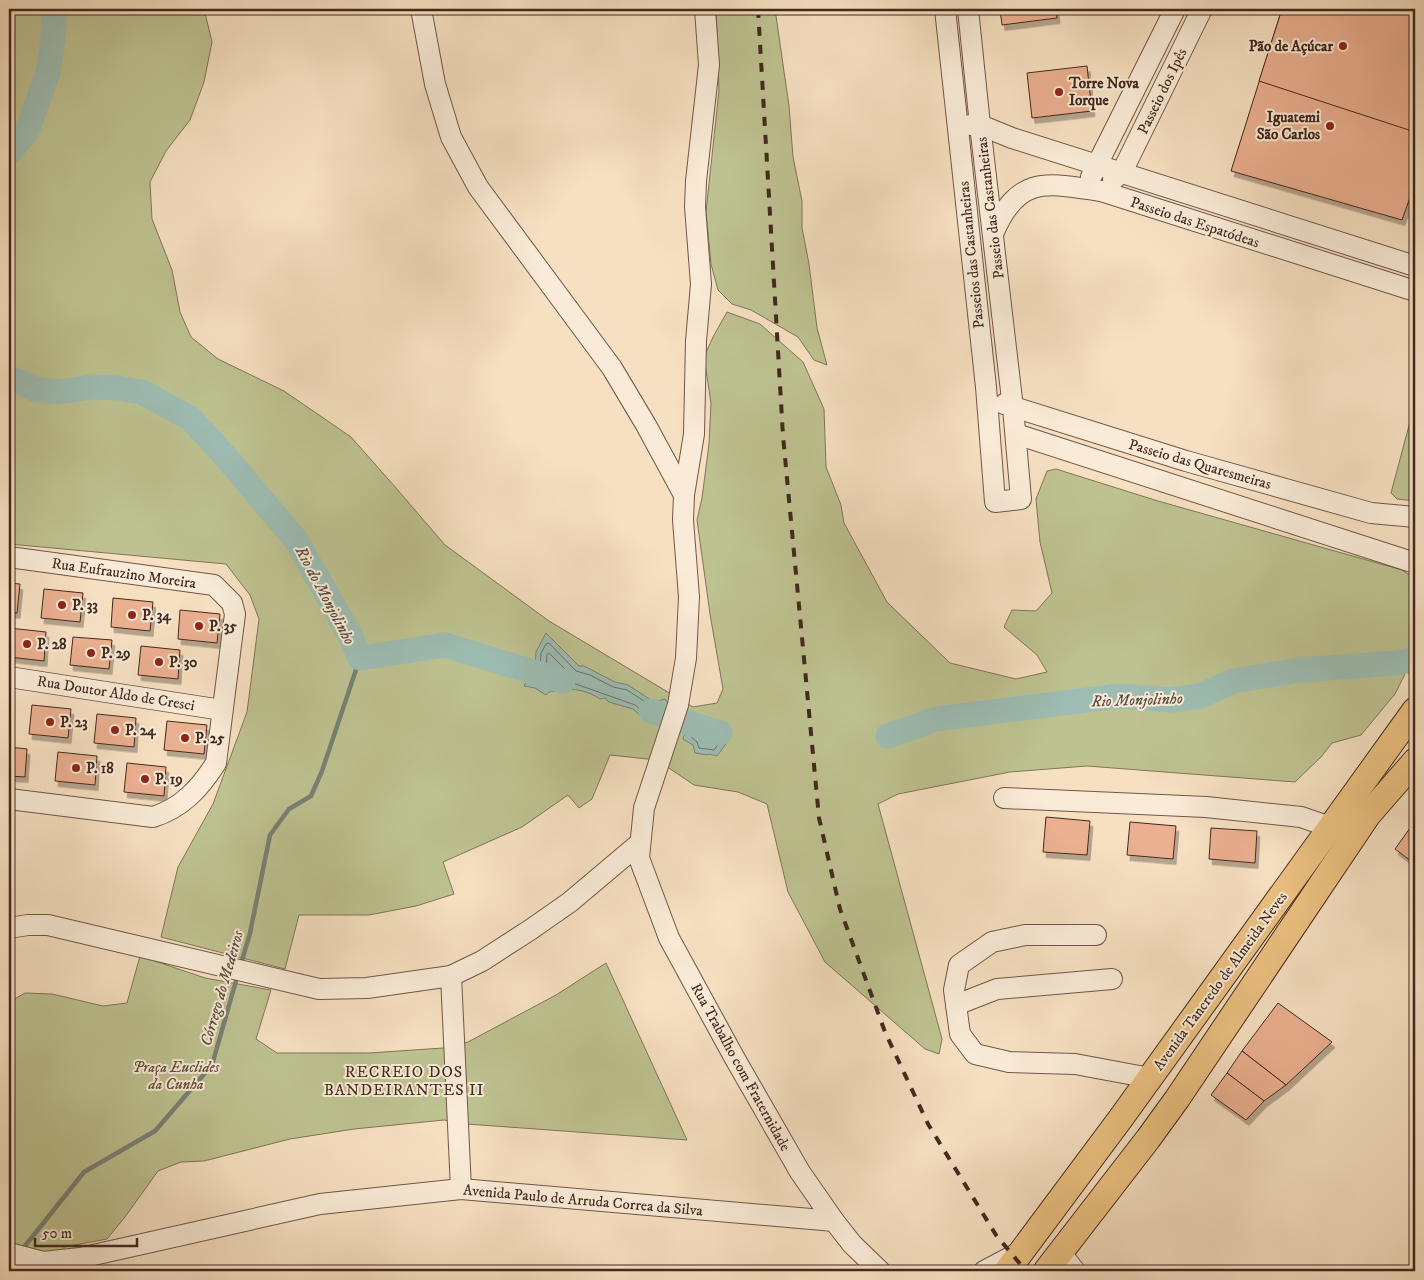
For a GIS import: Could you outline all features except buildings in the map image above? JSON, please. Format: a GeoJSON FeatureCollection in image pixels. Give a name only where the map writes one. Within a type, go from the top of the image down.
{"type":"FeatureCollection","features":[{"type":"Feature","properties":{"kind":"main road","name":"Avenida Tancredo de Almeida Neves"},"geometry":{"type":"LineString","coordinates":[[1007,1271],[1121,1118],[1415,710]]}},
{"type":"Feature","properties":{"kind":"main road"},"geometry":{"type":"LineString","coordinates":[[1368,814],[1415,742]]}},
{"type":"Feature","properties":{"kind":"main road","name":"Avenida Tancredo de Almeida Neves"},"geometry":{"type":"LineString","coordinates":[[1059,1266],[1178,1099],[1368,814],[1415,761]]}},
{"type":"Feature","properties":{"kind":"main road"},"geometry":{"type":"LineString","coordinates":[[1150,1078],[1178,1099]]}},
{"type":"Feature","properties":{"kind":"main road"},"geometry":{"type":"LineString","coordinates":[[1121,1118],[1148,1139]]}},
{"type":"Feature","properties":{"kind":"street"},"geometry":{"type":"LineString","coordinates":[[421,9],[435,84],[451,136],[478,187],[612,368],[684,495]]}},
{"type":"Feature","properties":{"kind":"street","name":"Rua Trabalho com Fraternidade"},"geometry":{"type":"LineString","coordinates":[[705,9],[709,65],[696,181],[695,207],[701,284],[696,341],[694,434],[684,495],[683,520],[689,598],[686,658],[678,705],[644,808],[638,858],[669,938],[800,1172],[852,1244],[880,1271]]}},
{"type":"Feature","properties":{"kind":"street","name":"Passeios das Castanheiras"},"geometry":{"type":"LineString","coordinates":[[944,9],[986,387],[995,502],[1020,500],[1016,434]]}},
{"type":"Feature","properties":{"kind":"street","name":"Passeio das Castanheiras"},"geometry":{"type":"LineString","coordinates":[[968,9],[1013,408]]}},
{"type":"Feature","properties":{"kind":"street","name":"Passeio dos Ipês"},"geometry":{"type":"LineString","coordinates":[[1093,190],[1097,165],[1175,9]]}},
{"type":"Feature","properties":{"kind":"street","name":"Passeio dos Ipês"},"geometry":{"type":"LineString","coordinates":[[1122,172],[1202,9]]}},
{"type":"Feature","properties":{"kind":"street"},"geometry":{"type":"LineString","coordinates":[[1132,94],[1155,105]]}},
{"type":"Feature","properties":{"kind":"street"},"geometry":{"type":"LineString","coordinates":[[956,126],[980,125]]}},
{"type":"Feature","properties":{"kind":"street","name":"Passeio das Espatódeas"},"geometry":{"type":"LineString","coordinates":[[980,125],[1012,138],[1415,266]]}},
{"type":"Feature","properties":{"kind":"street"},"geometry":{"type":"LineString","coordinates":[[961,167],[1012,138]]}},
{"type":"Feature","properties":{"kind":"street"},"geometry":{"type":"LineString","coordinates":[[1093,190],[1122,172]]}},
{"type":"Feature","properties":{"kind":"street","name":"Passeio das Espatódeas"},"geometry":{"type":"LineString","coordinates":[[993,234],[1004,211],[1018,196],[1026,191],[1055,184],[1093,190],[1415,291]]}},
{"type":"Feature","properties":{"kind":"street"},"geometry":{"type":"LineString","coordinates":[[964,194],[988,191]]}},
{"type":"Feature","properties":{"kind":"street","name":"Passeio das Quaresmeiras"},"geometry":{"type":"LineString","coordinates":[[986,387],[1005,405],[1013,408],[1186,461],[1370,513],[1415,518]]}},
{"type":"Feature","properties":{"kind":"street"},"geometry":{"type":"LineString","coordinates":[[1013,408],[1016,434]]}},
{"type":"Feature","properties":{"kind":"street","name":"Passeio das Quaresmeiras"},"geometry":{"type":"LineString","coordinates":[[1016,434],[1415,563]]}},
{"type":"Feature","properties":{"kind":"street","name":"Rua Eufrauzino Moreira"},"geometry":{"type":"LineString","coordinates":[[9,557],[214,585],[232,603],[236,614],[222,710]]}},
{"type":"Feature","properties":{"kind":"street","name":"Rua Doutor Aldo de Cresci"},"geometry":{"type":"LineString","coordinates":[[9,677],[222,710]]}},
{"type":"Feature","properties":{"kind":"street"},"geometry":{"type":"LineString","coordinates":[[9,799],[142,816],[153,817],[162,814],[186,800],[204,783],[216,763],[222,710]]}},
{"type":"Feature","properties":{"kind":"street"},"geometry":{"type":"LineString","coordinates":[[1004,798],[1206,807],[1301,817],[1330,827]]}},
{"type":"Feature","properties":{"kind":"street"},"geometry":{"type":"LineString","coordinates":[[9,928],[28,925],[48,925],[319,989],[367,988],[451,976],[482,961],[570,902],[640,842]]}},
{"type":"Feature","properties":{"kind":"street"},"geometry":{"type":"LineString","coordinates":[[1096,935],[1025,935],[992,942],[959,965],[954,990],[960,1034],[975,1054],[1009,1062],[1075,1064],[1150,1078]]}},
{"type":"Feature","properties":{"kind":"street"},"geometry":{"type":"LineString","coordinates":[[451,976],[461,1189]]}},
{"type":"Feature","properties":{"kind":"street"},"geometry":{"type":"LineString","coordinates":[[956,1004],[997,989],[1112,979]]}},
{"type":"Feature","properties":{"kind":"street","name":"Avenida Paulo de Arruda Correa da Silva"},"geometry":{"type":"LineString","coordinates":[[9,1253],[43,1262],[80,1264],[320,1204],[461,1189],[834,1221]]}},
{"type":"Feature","properties":{"kind":"street","name":"Avenida Tancredo de Almeida Neves"},"geometry":{"type":"LineString","coordinates":[[984,1271],[1022,1251]]}},
{"type":"Feature","properties":{"kind":"green space"},"geometry":{"type":"Polygon","coordinates":[[[9,9],[203,9],[212,42],[204,82],[190,120],[166,151],[150,182],[152,219],[172,270],[180,312],[191,337],[218,359],[284,391],[351,437],[445,545],[549,621],[693,707],[717,703],[723,689],[697,520],[702,498],[709,444],[711,403],[704,357],[727,312],[760,324],[803,362],[824,409],[826,467],[841,505],[844,523],[887,602],[950,663],[1016,679],[1047,672],[1037,655],[1004,627],[1012,610],[1036,611],[1052,593],[1040,542],[1036,499],[1047,471],[1056,469],[1158,501],[1402,570],[1415,579],[1415,654],[1395,694],[1361,735],[1332,743],[1321,757],[1295,782],[1087,766],[1010,772],[898,794],[878,804],[942,1039],[939,1054],[925,1049],[825,962],[788,892],[767,804],[738,792],[694,785],[657,760],[610,755],[592,799],[579,808],[568,795],[522,827],[443,862],[454,894],[416,906],[369,915],[299,915],[285,969],[161,937],[178,867],[213,804],[247,712],[259,619],[250,595],[226,564],[9,544],[9,9]]]}},
{"type":"Feature","properties":{"kind":"green space"},"geometry":{"type":"Polygon","coordinates":[[[716,9],[775,9],[789,106],[793,157],[802,201],[802,228],[809,264],[817,328],[827,365],[814,360],[798,337],[751,310],[732,304],[718,290],[711,264],[706,212],[719,90],[716,9]]]}},
{"type":"Feature","properties":{"kind":"green space"},"geometry":{"type":"Polygon","coordinates":[[[1415,403],[1415,501],[1397,499],[1391,493],[1415,403]]]}},
{"type":"Feature","properties":{"kind":"green space","name":"Praça Euclides da Cunha"},"geometry":{"type":"Polygon","coordinates":[[[140,956],[205,978],[271,990],[256,1039],[277,1053],[369,1053],[443,1048],[468,1042],[556,995],[606,963],[687,1140],[467,1124],[444,1120],[354,1129],[290,1139],[204,1161],[181,1162],[158,1171],[107,1239],[64,1247],[63,1271],[9,1271],[9,1002],[25,993],[52,994],[103,1006],[127,1003],[140,956]]]}},
{"type":"Feature","properties":{"kind":"water"},"geometry":{"type":"Polygon","coordinates":[[[546,633],[579,666],[584,666],[615,682],[628,685],[654,702],[665,699],[674,710],[670,724],[654,722],[649,717],[642,717],[633,709],[609,702],[605,698],[600,699],[584,691],[565,689],[563,693],[554,691],[546,695],[535,688],[524,686],[535,666],[536,652],[546,633]]]}},
{"type":"Feature","properties":{"kind":"water"},"geometry":{"type":"Polygon","coordinates":[[[711,726],[725,729],[728,741],[717,756],[695,753],[693,745],[683,739],[687,727],[699,730],[711,726]]]}},
{"type":"Feature","properties":{"kind":"waterway","name":"Rio do Monjolinho"},"geometry":{"type":"LineString","coordinates":[[9,153],[27,131],[48,72],[55,9]]}},
{"type":"Feature","properties":{"kind":"waterway","name":"Rio do Monjolinho"},"geometry":{"type":"LineString","coordinates":[[9,377],[34,389],[59,392],[91,387],[117,388],[142,392],[191,419],[296,540],[350,635],[360,658],[445,645],[563,681]]}},
{"type":"Feature","properties":{"kind":"waterway","name":"Córrego do Medeiros"},"geometry":{"type":"LineString","coordinates":[[241,964],[250,933],[270,835],[289,809],[311,796],[322,771],[360,658]]}},
{"type":"Feature","properties":{"kind":"waterway","name":"Rio Monjolinho"},"geometry":{"type":"LineString","coordinates":[[888,736],[936,719],[1119,696],[1170,700],[1200,696],[1233,681],[1299,670],[1397,663],[1415,659]]}},
{"type":"Feature","properties":{"kind":"waterway","name":"Rio do Monjolinho"},"geometry":{"type":"LineString","coordinates":[[651,711],[720,733]]}},
{"type":"Feature","properties":{"kind":"waterway","name":"Córrego do Medeiros"},"geometry":{"type":"LineString","coordinates":[[21,1251],[84,1172],[155,1131],[212,1065],[238,974]]}},
{"type":"Feature","properties":{"kind":"railway"},"geometry":{"type":"LineString","coordinates":[[758,9],[783,436],[819,818],[840,909],[885,1032],[928,1124],[996,1235],[1026,1271]]}},
{"type":"Feature","properties":{"kind":"place","name":"Pão de Açúcar"},"geometry":{"type":"Point","coordinates":[1343,46]}},
{"type":"Feature","properties":{"kind":"place","name":"Torre Nova Iorque"},"geometry":{"type":"Point","coordinates":[1059,92]}},
{"type":"Feature","properties":{"kind":"place","name":"Iguatemi São Carlos"},"geometry":{"type":"Point","coordinates":[1330,126]}},
{"type":"Feature","properties":{"kind":"place","name":"P. 33"},"geometry":{"type":"Point","coordinates":[62,605]}},
{"type":"Feature","properties":{"kind":"place","name":"P. 34"},"geometry":{"type":"Point","coordinates":[132,615]}},
{"type":"Feature","properties":{"kind":"place","name":"P. 35"},"geometry":{"type":"Point","coordinates":[199,626]}},
{"type":"Feature","properties":{"kind":"place","name":"P. 28"},"geometry":{"type":"Point","coordinates":[27,644]}},
{"type":"Feature","properties":{"kind":"place","name":"P. 29"},"geometry":{"type":"Point","coordinates":[91,653]}},
{"type":"Feature","properties":{"kind":"place","name":"P. 30"},"geometry":{"type":"Point","coordinates":[159,662]}},
{"type":"Feature","properties":{"kind":"place","name":"P. 23"},"geometry":{"type":"Point","coordinates":[50,722]}},
{"type":"Feature","properties":{"kind":"place","name":"P. 24"},"geometry":{"type":"Point","coordinates":[115,730]}},
{"type":"Feature","properties":{"kind":"place","name":"P. 25"},"geometry":{"type":"Point","coordinates":[185,738]}},
{"type":"Feature","properties":{"kind":"place","name":"P. 18"},"geometry":{"type":"Point","coordinates":[76,768]}},
{"type":"Feature","properties":{"kind":"place","name":"P. 19"},"geometry":{"type":"Point","coordinates":[145,779]}},
{"type":"Feature","properties":{"kind":"district","name":"RECREIO DOS BANDEIRANTES II"},"geometry":{"type":"Point","coordinates":[404,1080]}}]}
